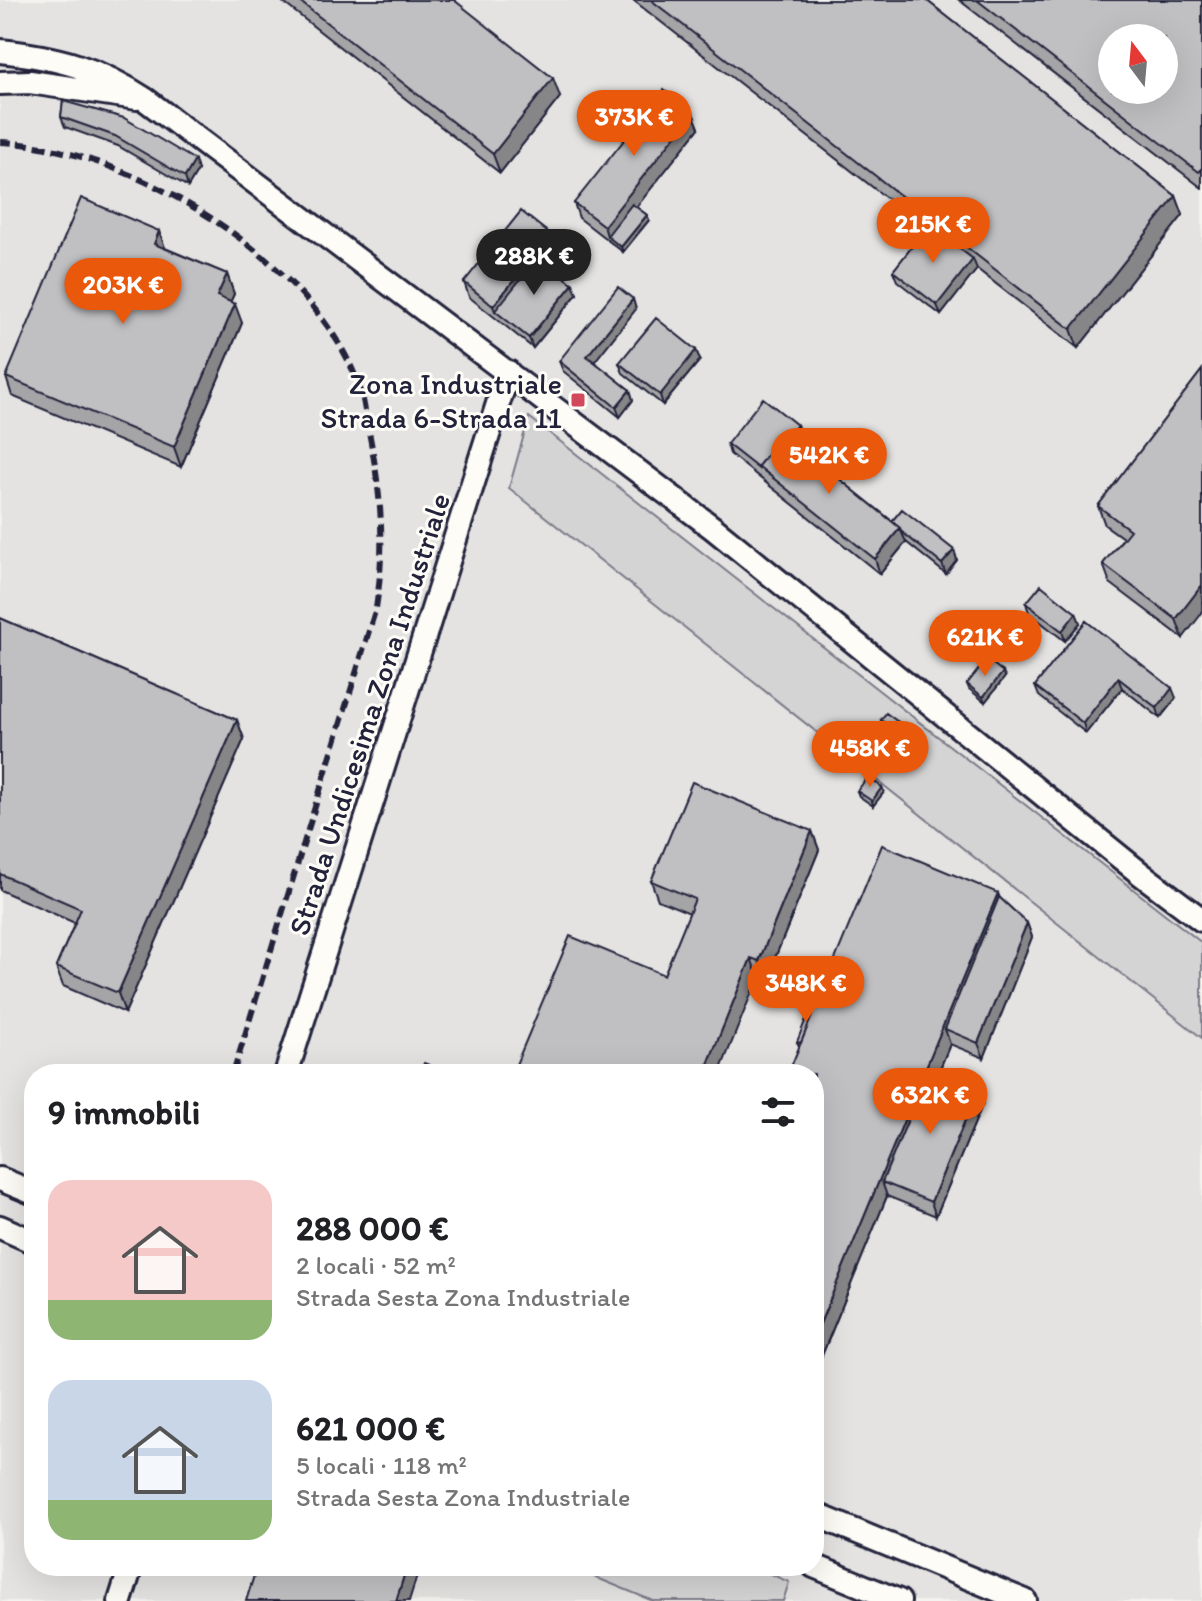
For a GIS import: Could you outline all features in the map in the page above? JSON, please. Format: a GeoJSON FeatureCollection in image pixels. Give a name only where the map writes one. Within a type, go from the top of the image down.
{"type":"FeatureCollection","features":[{"type":"Feature","properties":{"kind":"street"},"geometry":{"type":"LineString","coordinates":[[0,51],[40,55],[90,68],[117,80],[146,100],[713,528],[1202,920]]}},
{"type":"Feature","properties":{"kind":"street"},"geometry":{"type":"LineString","coordinates":[[0,83],[30,82],[146,100]]}},
{"type":"Feature","properties":{"kind":"street","name":"Strada Undicesima Zona Industriale"},"geometry":{"type":"LineString","coordinates":[[289,1064],[508,372]]}},
{"type":"Feature","properties":{"kind":"street"},"geometry":{"type":"LineString","coordinates":[[0,1179],[24,1189]]}},
{"type":"Feature","properties":{"kind":"street"},"geometry":{"type":"LineString","coordinates":[[0,1227],[24,1238]]}},
{"type":"Feature","properties":{"kind":"street"},"geometry":{"type":"LineString","coordinates":[[824,1518],[1025,1601]]}},
{"type":"Feature","properties":{"kind":"street"},"geometry":{"type":"LineString","coordinates":[[824,1570],[899,1601]]}},
{"type":"Feature","properties":{"kind":"street"},"geometry":{"type":"LineString","coordinates":[[120,1601],[128,1576]]}},
{"type":"Feature","properties":{"kind":"shaded area"},"geometry":{"type":"Polygon","coordinates":[[[0,0],[1202,0],[1202,1601],[0,1601],[0,0]]]}},
{"type":"Feature","properties":{"kind":"shaded area"},"geometry":{"type":"Polygon","coordinates":[[[529,417],[1202,943],[1202,1038],[509,488],[529,417]]]}},
{"type":"Feature","properties":{"kind":"shaded area"},"geometry":{"type":"Polygon","coordinates":[[[592,1576],[775,1576],[789,1582],[783,1601],[653,1601],[592,1576]]]}},
{"type":"Feature","properties":{"kind":"building"},"geometry":{"type":"Polygon","coordinates":[[[298,0],[454,0],[553,78],[493,154],[298,0]]]}},
{"type":"Feature","properties":{"kind":"building"},"geometry":{"type":"Polygon","coordinates":[[[651,0],[926,0],[1176,196],[1071,329],[651,0]]]}},
{"type":"Feature","properties":{"kind":"building"},"geometry":{"type":"Polygon","coordinates":[[[977,0],[1202,0],[1202,169],[1199,172],[1111,104],[1178,104],[1178,24],[1098,24],[1098,94],[977,0]]]}},
{"type":"Feature","properties":{"kind":"building"},"geometry":{"type":"Polygon","coordinates":[[[664,90],[693,113],[604,226],[574,203],[664,90]]]}},
{"type":"Feature","properties":{"kind":"building"},"geometry":{"type":"Polygon","coordinates":[[[63,101],[124,118],[195,160],[185,177],[115,136],[61,117],[63,101]]]}},
{"type":"Feature","properties":{"kind":"building"},"geometry":{"type":"Polygon","coordinates":[[[81,198],[159,231],[154,244],[227,274],[217,296],[235,304],[174,447],[6,377],[81,198]]]}},
{"type":"Feature","properties":{"kind":"building"},"geometry":{"type":"Polygon","coordinates":[[[632,204],[647,215],[621,247],[607,236],[632,204]]]}},
{"type":"Feature","properties":{"kind":"building"},"geometry":{"type":"Polygon","coordinates":[[[521,211],[556,239],[542,256],[537,252],[493,306],[464,282],[521,211]]]}},
{"type":"Feature","properties":{"kind":"building"},"geometry":{"type":"Polygon","coordinates":[[[929,225],[973,259],[937,305],[893,271],[929,225]]]}},
{"type":"Feature","properties":{"kind":"building"},"geometry":{"type":"Polygon","coordinates":[[[539,256],[573,284],[529,338],[495,311],[539,256]]]}},
{"type":"Feature","properties":{"kind":"building"},"geometry":{"type":"Polygon","coordinates":[[[618,287],[633,299],[587,356],[630,390],[616,407],[559,361],[618,287]]]}},
{"type":"Feature","properties":{"kind":"building"},"geometry":{"type":"Polygon","coordinates":[[[656,318],[696,350],[660,395],[619,363],[656,318]]]}},
{"type":"Feature","properties":{"kind":"building"},"geometry":{"type":"Polygon","coordinates":[[[1202,370],[1202,585],[1176,619],[1103,564],[1130,530],[1098,506],[1202,370]]]}},
{"type":"Feature","properties":{"kind":"building"},"geometry":{"type":"Polygon","coordinates":[[[763,398],[797,425],[787,437],[784,434],[758,466],[760,470],[727,444],[763,398]]]}},
{"type":"Feature","properties":{"kind":"building"},"geometry":{"type":"Polygon","coordinates":[[[784,434],[900,528],[875,559],[758,466],[784,434]]]}},
{"type":"Feature","properties":{"kind":"building"},"geometry":{"type":"Polygon","coordinates":[[[902,509],[954,550],[942,564],[892,521],[902,509]]]}},
{"type":"Feature","properties":{"kind":"building"},"geometry":{"type":"Polygon","coordinates":[[[1041,585],[1076,613],[1062,631],[1026,603],[1041,585]]]}},
{"type":"Feature","properties":{"kind":"building"},"geometry":{"type":"Polygon","coordinates":[[[0,618],[237,720],[118,993],[56,967],[81,909],[0,874],[0,618]]]}},
{"type":"Feature","properties":{"kind":"building"},"geometry":{"type":"Polygon","coordinates":[[[1086,621],[1172,688],[1157,708],[1118,678],[1083,723],[1035,686],[1086,621]]]}},
{"type":"Feature","properties":{"kind":"building"},"geometry":{"type":"Polygon","coordinates":[[[987,659],[1003,672],[983,697],[967,684],[987,659]]]}},
{"type":"Feature","properties":{"kind":"building"},"geometry":{"type":"Polygon","coordinates":[[[886,713],[898,722],[893,729],[881,720],[886,713]]]}},
{"type":"Feature","properties":{"kind":"building"},"geometry":{"type":"Polygon","coordinates":[[[868,777],[882,787],[872,801],[857,791],[868,777]]]}},
{"type":"Feature","properties":{"kind":"building"},"geometry":{"type":"Polygon","coordinates":[[[692,782],[812,831],[759,961],[751,958],[708,1064],[516,1064],[570,936],[664,975],[695,899],[651,881],[692,782]]]}},
{"type":"Feature","properties":{"kind":"building"},"geometry":{"type":"Polygon","coordinates":[[[882,845],[998,893],[824,1314],[824,1064],[792,1064],[882,845]]]}},
{"type":"Feature","properties":{"kind":"building"},"geometry":{"type":"Polygon","coordinates":[[[999,897],[1027,923],[978,1043],[945,1029],[999,897]]]}},
{"type":"Feature","properties":{"kind":"building"},"geometry":{"type":"Polygon","coordinates":[[[811,1006],[815,1008],[801,1043],[797,1042],[811,1006]]]}},
{"type":"Feature","properties":{"kind":"building"},"geometry":{"type":"Polygon","coordinates":[[[929,1069],[978,1089],[931,1202],[882,1182],[929,1069]]]}},
{"type":"Feature","properties":{"kind":"building"},"geometry":{"type":"Polygon","coordinates":[[[254,1576],[404,1576],[396,1601],[246,1601],[254,1576]]]}},
{"type":"Feature","properties":{"kind":"railway"},"geometry":{"type":"LineString","coordinates":[[0,142],[51,149],[105,165],[159,188],[212,219],[260,255],[303,295],[336,339],[362,396],[381,517],[381,561],[376,608],[236,1064]]}},
{"type":"Feature","properties":{"kind":"place","name":"Zona Industriale Strada 6-Strada 11"},"geometry":{"type":"Point","coordinates":[578,400]}}]}
